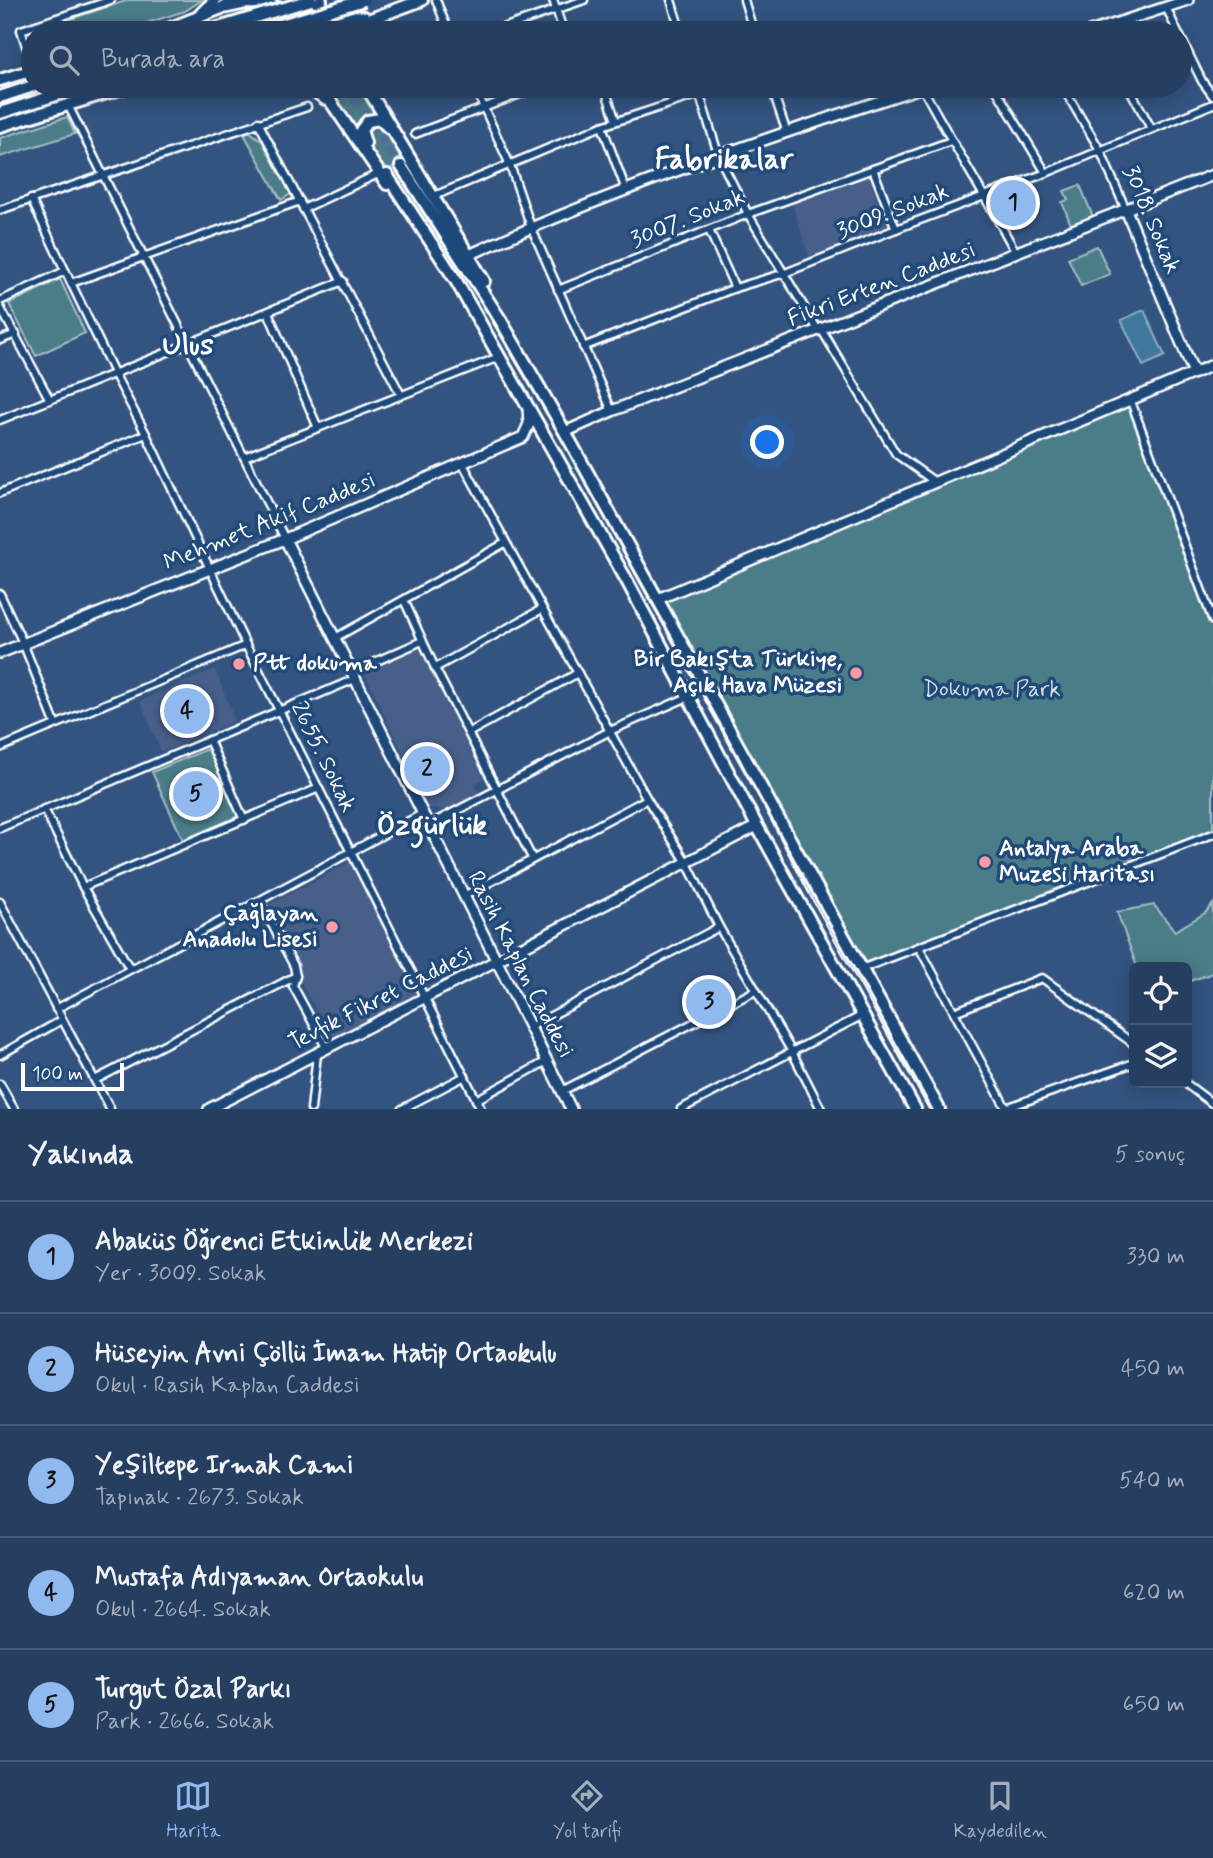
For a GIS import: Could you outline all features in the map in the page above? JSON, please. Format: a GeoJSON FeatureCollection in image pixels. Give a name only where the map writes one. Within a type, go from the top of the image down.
{"type":"FeatureCollection","features":[{"type":"Feature","properties":{"kind":"highway"},"geometry":{"type":"LineString","coordinates":[[192,21],[219,4],[241,0]]}},
{"type":"Feature","properties":{"kind":"highway"},"geometry":{"type":"LineString","coordinates":[[285,21],[296,0],[316,3],[353,18],[373,17]]}},
{"type":"Feature","properties":{"kind":"highway"},"geometry":{"type":"LineString","coordinates":[[294,21],[363,0]]}},
{"type":"Feature","properties":{"kind":"highway"},"geometry":{"type":"LineString","coordinates":[[363,21],[422,0]]}},
{"type":"Feature","properties":{"kind":"highway"},"geometry":{"type":"LineString","coordinates":[[219,4],[259,2],[309,21]]}},
{"type":"Feature","properties":{"kind":"highway"},"geometry":{"type":"LineString","coordinates":[[311,21],[316,3]]}},
{"type":"Feature","properties":{"kind":"highway"},"geometry":{"type":"LineString","coordinates":[[248,21],[316,3]]}},
{"type":"Feature","properties":{"kind":"highway"},"geometry":{"type":"LineString","coordinates":[[375,21],[384,13]]}},
{"type":"Feature","properties":{"kind":"highway"},"geometry":{"type":"LineString","coordinates":[[0,80],[21,73]]}},
{"type":"Feature","properties":{"kind":"highway"},"geometry":{"type":"LineString","coordinates":[[0,97],[21,90]]}},
{"type":"Feature","properties":{"kind":"highway"},"geometry":{"type":"LineString","coordinates":[[0,113],[47,98]]}},
{"type":"Feature","properties":{"kind":"highway"},"geometry":{"type":"LineString","coordinates":[[0,126],[90,98]]}},
{"type":"Feature","properties":{"kind":"highway"},"geometry":{"type":"LineString","coordinates":[[324,98],[336,107]]}},
{"type":"Feature","properties":{"kind":"highway"},"geometry":{"type":"LineString","coordinates":[[329,98],[384,174],[451,286],[476,317],[528,406],[626,579],[757,826],[915,1109]]}},
{"type":"Feature","properties":{"kind":"highway"},"geometry":{"type":"LineString","coordinates":[[374,98],[470,255],[500,319]]}},
{"type":"Feature","properties":{"kind":"highway"},"geometry":{"type":"LineString","coordinates":[[371,159],[361,130],[368,121],[380,119],[399,137]]}},
{"type":"Feature","properties":{"kind":"highway"},"geometry":{"type":"LineString","coordinates":[[401,166],[500,319],[565,432],[939,1109]]}},
{"type":"Feature","properties":{"kind":"highway"},"geometry":{"type":"LineString","coordinates":[[757,826],[766,816],[769,803]]}},
{"type":"Feature","properties":{"kind":"street"},"geometry":{"type":"LineString","coordinates":[[48,21],[111,0]]}},
{"type":"Feature","properties":{"kind":"street"},"geometry":{"type":"LineString","coordinates":[[436,0],[444,21]]}},
{"type":"Feature","properties":{"kind":"street"},"geometry":{"type":"LineString","coordinates":[[553,0],[560,21]]}},
{"type":"Feature","properties":{"kind":"street"},"geometry":{"type":"LineString","coordinates":[[523,21],[584,0]]}},
{"type":"Feature","properties":{"kind":"street"},"geometry":{"type":"LineString","coordinates":[[673,0],[678,21]]}},
{"type":"Feature","properties":{"kind":"street"},"geometry":{"type":"LineString","coordinates":[[744,0],[750,21]]}},
{"type":"Feature","properties":{"kind":"street"},"geometry":{"type":"LineString","coordinates":[[1129,21],[1188,0]]}},
{"type":"Feature","properties":{"kind":"street"},"geometry":{"type":"LineString","coordinates":[[1166,8],[1172,21]]}},
{"type":"Feature","properties":{"kind":"street"},"geometry":{"type":"LineString","coordinates":[[1192,61],[1213,96]]}},
{"type":"Feature","properties":{"kind":"street"},"geometry":{"type":"LineString","coordinates":[[1202,81],[1213,77]]}},
{"type":"Feature","properties":{"kind":"street"},"geometry":{"type":"LineString","coordinates":[[480,98],[510,165],[531,227],[612,411]]}},
{"type":"Feature","properties":{"kind":"street"},"geometry":{"type":"LineString","coordinates":[[415,134],[510,98]]}},
{"type":"Feature","properties":{"kind":"street"},"geometry":{"type":"LineString","coordinates":[[608,98],[617,121]]}},
{"type":"Feature","properties":{"kind":"street"},"geometry":{"type":"LineString","coordinates":[[434,196],[602,126],[688,98]]}},
{"type":"Feature","properties":{"kind":"street"},"geometry":{"type":"LineString","coordinates":[[701,98],[719,157],[748,214],[896,454],[935,482]]}},
{"type":"Feature","properties":{"kind":"street"},"geometry":{"type":"LineString","coordinates":[[775,98],[787,133]]}},
{"type":"Feature","properties":{"kind":"street"},"geometry":{"type":"LineString","coordinates":[[470,255],[531,227],[626,190],[891,98]]}},
{"type":"Feature","properties":{"kind":"street"},"geometry":{"type":"LineString","coordinates":[[930,98],[951,141],[985,195],[1016,253]]}},
{"type":"Feature","properties":{"kind":"street"},"geometry":{"type":"LineString","coordinates":[[1001,98],[1046,173]]}},
{"type":"Feature","properties":{"kind":"street","name":"3018. Sokak"},"geometry":{"type":"LineString","coordinates":[[1069,98],[1100,150],[1194,373]]}},
{"type":"Feature","properties":{"kind":"street"},"geometry":{"type":"LineString","coordinates":[[1135,98],[1151,128]]}},
{"type":"Feature","properties":{"kind":"street","name":"3009. Sokak"},"geometry":{"type":"LineString","coordinates":[[583,347],[1046,173],[1213,104]]}},
{"type":"Feature","properties":{"kind":"street"},"geometry":{"type":"LineString","coordinates":[[68,105],[285,539]]}},
{"type":"Feature","properties":{"kind":"street"},"geometry":{"type":"LineString","coordinates":[[0,210],[307,107]]}},
{"type":"Feature","properties":{"kind":"street"},"geometry":{"type":"LineString","coordinates":[[258,122],[401,395]]}},
{"type":"Feature","properties":{"kind":"street"},"geometry":{"type":"LineString","coordinates":[[602,126],[626,190]]}},
{"type":"Feature","properties":{"kind":"street","name":"3007. Sokak"},"geometry":{"type":"LineString","coordinates":[[558,290],[748,214],[951,141]]}},
{"type":"Feature","properties":{"kind":"street"},"geometry":{"type":"LineString","coordinates":[[873,169],[896,229]]}},
{"type":"Feature","properties":{"kind":"street"},"geometry":{"type":"LineString","coordinates":[[303,209],[384,174]]}},
{"type":"Feature","properties":{"kind":"street","name":"Fikri Erten Caddesi"},"geometry":{"type":"LineString","coordinates":[[565,432],[612,411],[1213,175]]}},
{"type":"Feature","properties":{"kind":"street","name":"2655. Sokak"},"geometry":{"type":"LineString","coordinates":[[31,200],[246,645],[481,1109]]}},
{"type":"Feature","properties":{"kind":"street"},"geometry":{"type":"LineString","coordinates":[[71,283],[300,201]]}},
{"type":"Feature","properties":{"kind":"street"},"geometry":{"type":"LineString","coordinates":[[709,230],[735,288]]}},
{"type":"Feature","properties":{"kind":"street"},"geometry":{"type":"LineString","coordinates":[[0,301],[65,271]]}},
{"type":"Feature","properties":{"kind":"street"},"geometry":{"type":"LineString","coordinates":[[0,420],[343,281]]}},
{"type":"Feature","properties":{"kind":"street"},"geometry":{"type":"LineString","coordinates":[[0,307],[50,400]]}},
{"type":"Feature","properties":{"kind":"street"},"geometry":{"type":"LineString","coordinates":[[268,312],[318,428]]}},
{"type":"Feature","properties":{"kind":"street"},"geometry":{"type":"LineString","coordinates":[[0,340],[16,334]]}},
{"type":"Feature","properties":{"kind":"street"},"geometry":{"type":"LineString","coordinates":[[244,457],[499,357]]}},
{"type":"Feature","properties":{"kind":"street"},"geometry":{"type":"LineString","coordinates":[[658,599],[1213,365]]}},
{"type":"Feature","properties":{"kind":"street"},"geometry":{"type":"LineString","coordinates":[[1129,399],[1213,621]]}},
{"type":"Feature","properties":{"kind":"street","name":"Mehmet Akif Caddesi"},"geometry":{"type":"LineString","coordinates":[[0,653],[285,539],[523,437],[529,424],[528,406]]}},
{"type":"Feature","properties":{"kind":"street"},"geometry":{"type":"LineString","coordinates":[[0,493],[146,434]]}},
{"type":"Feature","properties":{"kind":"street"},"geometry":{"type":"LineString","coordinates":[[463,464],[647,799],[687,863],[719,927],[792,1052],[821,1109]]}},
{"type":"Feature","properties":{"kind":"street","name":"Rasih Kaplan Caddesi"},"geometry":{"type":"LineString","coordinates":[[285,539],[571,1109]]}},
{"type":"Feature","properties":{"kind":"street"},"geometry":{"type":"LineString","coordinates":[[335,638],[505,543]]}},
{"type":"Feature","properties":{"kind":"street"},"geometry":{"type":"LineString","coordinates":[[0,594],[55,723]]}},
{"type":"Feature","properties":{"kind":"street"},"geometry":{"type":"LineString","coordinates":[[404,600],[496,791],[532,858]]}},
{"type":"Feature","properties":{"kind":"street"},"geometry":{"type":"LineString","coordinates":[[435,668],[542,609]]}},
{"type":"Feature","properties":{"kind":"street"},"geometry":{"type":"LineString","coordinates":[[0,828],[280,710],[422,641]]}},
{"type":"Feature","properties":{"kind":"street"},"geometry":{"type":"LineString","coordinates":[[0,748],[246,645]]}},
{"type":"Feature","properties":{"kind":"street"},"geometry":{"type":"LineString","coordinates":[[468,733],[578,673]]}},
{"type":"Feature","properties":{"kind":"street"},"geometry":{"type":"LineString","coordinates":[[429,825],[610,731],[688,697]]}},
{"type":"Feature","properties":{"kind":"street"},"geometry":{"type":"LineString","coordinates":[[209,740],[243,820]]}},
{"type":"Feature","properties":{"kind":"street"},"geometry":{"type":"LineString","coordinates":[[83,887],[319,788]]}},
{"type":"Feature","properties":{"kind":"street"},"geometry":{"type":"LineString","coordinates":[[464,896],[647,799]]}},
{"type":"Feature","properties":{"kind":"street"},"geometry":{"type":"LineString","coordinates":[[44,809],[83,887],[130,969]]}},
{"type":"Feature","properties":{"kind":"street"},"geometry":{"type":"LineString","coordinates":[[56,1009],[422,814]]}},
{"type":"Feature","properties":{"kind":"street","name":"Tevfik Fikret Caddesi"},"geometry":{"type":"LineString","coordinates":[[209,1109],[757,826]]}},
{"type":"Feature","properties":{"kind":"street"},"geometry":{"type":"LineString","coordinates":[[861,969],[1213,834]]}},
{"type":"Feature","properties":{"kind":"street"},"geometry":{"type":"LineString","coordinates":[[0,902],[110,1109]]}},
{"type":"Feature","properties":{"kind":"street"},"geometry":{"type":"LineString","coordinates":[[260,902],[294,966],[296,976],[293,986],[327,1049]]}},
{"type":"Feature","properties":{"kind":"street"},"geometry":{"type":"LineString","coordinates":[[530,1027],[719,927]]}},
{"type":"Feature","properties":{"kind":"street"},"geometry":{"type":"LineString","coordinates":[[919,947],[1006,1108],[1129,1065]]}},
{"type":"Feature","properties":{"kind":"street"},"geometry":{"type":"LineString","coordinates":[[95,1080],[296,976]]}},
{"type":"Feature","properties":{"kind":"street"},"geometry":{"type":"LineString","coordinates":[[954,1012],[1042,978],[1129,1040]]}},
{"type":"Feature","properties":{"kind":"street"},"geometry":{"type":"LineString","coordinates":[[562,1091],[755,991]]}},
{"type":"Feature","properties":{"kind":"street"},"geometry":{"type":"LineString","coordinates":[[681,1109],[863,1016]]}},
{"type":"Feature","properties":{"kind":"street"},"geometry":{"type":"LineString","coordinates":[[0,1055],[62,1020]]}},
{"type":"Feature","properties":{"kind":"street"},"geometry":{"type":"LineString","coordinates":[[312,1109],[317,1054]]}},
{"type":"Feature","properties":{"kind":"street"},"geometry":{"type":"LineString","coordinates":[[477,1100],[547,1060]]}},
{"type":"Feature","properties":{"kind":"street"},"geometry":{"type":"LineString","coordinates":[[402,1109],[465,1076]]}},
{"type":"Feature","properties":{"kind":"street"},"geometry":{"type":"LineString","coordinates":[[0,1084],[14,1109]]}},
{"type":"Feature","properties":{"kind":"street"},"geometry":{"type":"LineString","coordinates":[[1192,1088],[1213,1104]]}},
{"type":"Feature","properties":{"kind":"shaded area"},"geometry":{"type":"Polygon","coordinates":[[[869,177],[888,228],[809,257],[792,204],[869,177]]]}},
{"type":"Feature","properties":{"kind":"shaded area"},"geometry":{"type":"Polygon","coordinates":[[[1144,310],[1165,356],[1143,366],[1121,320],[1144,310]]]}},
{"type":"Feature","properties":{"kind":"shaded area"},"geometry":{"type":"Polygon","coordinates":[[[420,647],[484,779],[475,784],[479,794],[444,810],[429,808],[364,672],[420,647]]]}},
{"type":"Feature","properties":{"kind":"shaded area"},"geometry":{"type":"Polygon","coordinates":[[[215,669],[235,721],[161,752],[140,701],[215,669]]]}},
{"type":"Feature","properties":{"kind":"shaded area","name":"Çağlayan Anadolu Lisesi"},"geometry":{"type":"Polygon","coordinates":[[[350,862],[419,992],[333,1038],[299,978],[301,970],[267,906],[350,862]]]}},
{"type":"Feature","properties":{"kind":"green space"},"geometry":{"type":"Polygon","coordinates":[[[129,0],[202,0],[185,11],[153,21],[64,21],[129,0]]]}},
{"type":"Feature","properties":{"kind":"green space"},"geometry":{"type":"Polygon","coordinates":[[[334,98],[367,98],[376,112],[360,119],[354,128],[334,98]]]}},
{"type":"Feature","properties":{"kind":"green space"},"geometry":{"type":"Polygon","coordinates":[[[67,117],[75,134],[0,157],[0,138],[67,117]]]}},
{"type":"Feature","properties":{"kind":"green space"},"geometry":{"type":"Polygon","coordinates":[[[370,127],[386,134],[404,161],[383,173],[367,144],[370,127]]]}},
{"type":"Feature","properties":{"kind":"green space"},"geometry":{"type":"Polygon","coordinates":[[[249,131],[262,141],[291,194],[281,200],[244,134],[249,131]]]}},
{"type":"Feature","properties":{"kind":"green space"},"geometry":{"type":"Polygon","coordinates":[[[1080,185],[1093,217],[1071,225],[1062,202],[1068,200],[1064,191],[1080,185]]]}},
{"type":"Feature","properties":{"kind":"green space"},"geometry":{"type":"Polygon","coordinates":[[[1097,246],[1110,274],[1081,286],[1068,258],[1097,246]]]}},
{"type":"Feature","properties":{"kind":"green space"},"geometry":{"type":"Polygon","coordinates":[[[60,279],[85,333],[36,356],[9,304],[60,279]]]}},
{"type":"Feature","properties":{"kind":"green space","name":"Dokuma Park"},"geometry":{"type":"Polygon","coordinates":[[[1130,399],[1213,621],[1213,834],[861,969],[658,599],[1130,399]]]}},
{"type":"Feature","properties":{"kind":"green space"},"geometry":{"type":"Polygon","coordinates":[[[210,748],[239,816],[183,840],[152,772],[210,748]]]}},
{"type":"Feature","properties":{"kind":"green space"},"geometry":{"type":"Polygon","coordinates":[[[1213,904],[1213,973],[1192,980],[1192,962],[1135,962],[1117,912],[1154,905],[1175,931],[1205,913],[1213,904]]]}},
{"type":"Feature","properties":{"kind":"tunnel"},"geometry":{"type":"LineString","coordinates":[[336,98],[387,175]]}},
{"type":"Feature","properties":{"kind":"tunnel"},"geometry":{"type":"LineString","coordinates":[[354,98],[401,166]]}},
{"type":"Feature","properties":{"kind":"tram line"},"geometry":{"type":"LineString","coordinates":[[396,169],[472,287],[565,445],[737,754],[810,895],[929,1109]]}},
{"type":"Feature","properties":{"kind":"place","name":"Abaküs Öğrenci Etkinlik Merkezi"},"geometry":{"type":"Point","coordinates":[1013,203]}},
{"type":"Feature","properties":{"kind":"place","name":"Ptt dokuma"},"geometry":{"type":"Point","coordinates":[239,664]}},
{"type":"Feature","properties":{"kind":"place","name":"Bir Bakışta Türkiye, Açık Hava Müzesi"},"geometry":{"type":"Point","coordinates":[856,673]}},
{"type":"Feature","properties":{"kind":"place","name":"Mustafa Adıyaman Ortaokulu"},"geometry":{"type":"Point","coordinates":[187,711]}},
{"type":"Feature","properties":{"kind":"place","name":"Hüseyin Avni Çöllü İmam Hatip Ortaokulu"},"geometry":{"type":"Point","coordinates":[427,769]}},
{"type":"Feature","properties":{"kind":"place","name":"Turgut Özal Parkı"},"geometry":{"type":"Point","coordinates":[196,794]}},
{"type":"Feature","properties":{"kind":"place","name":"Antalya Araba Muzesi Haritası"},"geometry":{"type":"Point","coordinates":[985,862]}},
{"type":"Feature","properties":{"kind":"place","name":"Çağlayan Anadolu Lisesi"},"geometry":{"type":"Point","coordinates":[332,927]}},
{"type":"Feature","properties":{"kind":"place","name":"Yeşiltepe Irmak Cami"},"geometry":{"type":"Point","coordinates":[709,1002]}},
{"type":"Feature","properties":{"kind":"district","name":"Fabrikalar"},"geometry":{"type":"Point","coordinates":[724,159]}},
{"type":"Feature","properties":{"kind":"district","name":"Ulus"},"geometry":{"type":"Point","coordinates":[188,345]}},
{"type":"Feature","properties":{"kind":"district","name":"Özgürlük"},"geometry":{"type":"Point","coordinates":[432,825]}}]}
